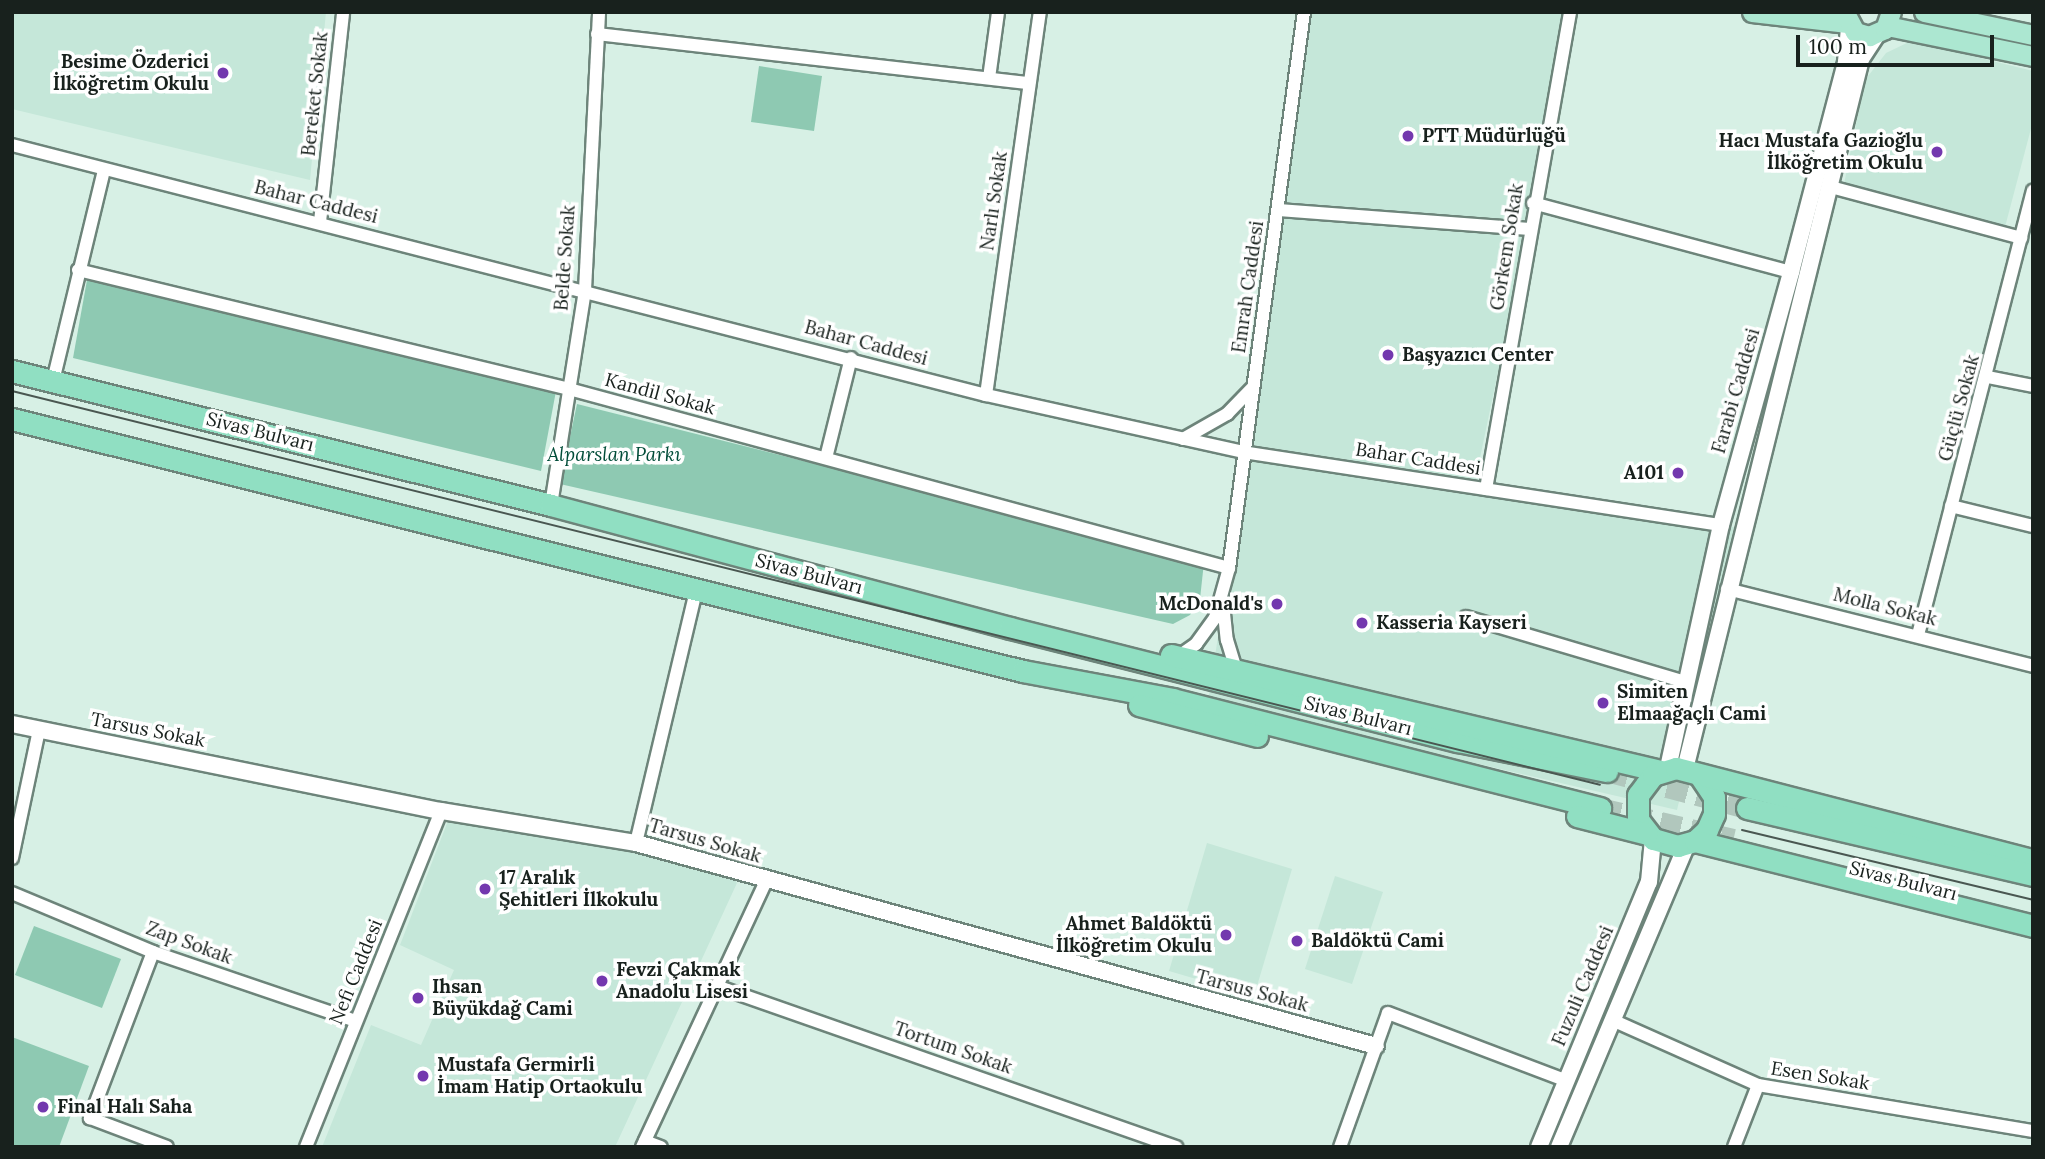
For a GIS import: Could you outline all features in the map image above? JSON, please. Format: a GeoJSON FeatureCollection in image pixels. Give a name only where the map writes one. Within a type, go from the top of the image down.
{"type":"FeatureCollection","features":[{"type":"Feature","properties":{"kind":"highway","name":"Sivas Bulvarı"},"geometry":{"type":"LineString","coordinates":[[12,371],[551,505],[1010,628],[1458,741],[1607,771]]}},
{"type":"Feature","properties":{"kind":"highway","name":"Sivas Bulvarı"},"geometry":{"type":"LineString","coordinates":[[12,419],[696,591],[1023,671],[1172,699],[1600,808]]}},
{"type":"Feature","properties":{"kind":"highway"},"geometry":{"type":"LineString","coordinates":[[1010,628],[1179,656],[1678,771],[2033,860]]}},
{"type":"Feature","properties":{"kind":"highway"},"geometry":{"type":"LineString","coordinates":[[1023,671],[1169,714],[1650,836],[1670,846],[1691,843],[2033,926]]}},
{"type":"Feature","properties":{"kind":"highway"},"geometry":{"type":"LineString","coordinates":[[1650,836],[1636,811],[1638,795],[1646,780],[1678,771],[1711,790],[1715,806],[1712,822],[1691,843]]}},
{"type":"Feature","properties":{"kind":"highway","name":"Sivas Bulvarı"},"geometry":{"type":"LineString","coordinates":[[1747,808],[2033,875]]}},
{"type":"Feature","properties":{"kind":"highway","name":"Sivas Bulvarı"},"geometry":{"type":"LineString","coordinates":[[1733,839],[2033,913]]}},
{"type":"Feature","properties":{"kind":"main road"},"geometry":{"type":"LineString","coordinates":[[1752,12],[1847,21],[1862,35],[1885,24],[2033,56]]}},
{"type":"Feature","properties":{"kind":"main road"},"geometry":{"type":"LineString","coordinates":[[1924,12],[1980,18],[2033,35]]}},
{"type":"Feature","properties":{"kind":"street","name":"Bereket Sokak"},"geometry":{"type":"LineString","coordinates":[[320,222],[344,12]]}},
{"type":"Feature","properties":{"kind":"street","name":"Belde Sokak"},"geometry":{"type":"LineString","coordinates":[[551,505],[584,290],[599,12]]}},
{"type":"Feature","properties":{"kind":"street"},"geometry":{"type":"LineString","coordinates":[[989,78],[998,12]]}},
{"type":"Feature","properties":{"kind":"street","name":"Narlı Sokak"},"geometry":{"type":"LineString","coordinates":[[986,395],[1040,12]]}},
{"type":"Feature","properties":{"kind":"street","name":"Emrah Caddesi"},"geometry":{"type":"LineString","coordinates":[[1223,598],[1304,12]]}},
{"type":"Feature","properties":{"kind":"street","name":"Görkem Sokak"},"geometry":{"type":"LineString","coordinates":[[1486,489],[1533,203],[1570,12]]}},
{"type":"Feature","properties":{"kind":"street","name":"Farabi Caddesi"},"geometry":{"type":"LineString","coordinates":[[1678,771],[1685,682],[1721,525],[1846,62],[1847,21]]}},
{"type":"Feature","properties":{"kind":"street","name":"Farabi Caddesi"},"geometry":{"type":"LineString","coordinates":[[1678,771],[1831,187],[1861,60],[1885,24]]}},
{"type":"Feature","properties":{"kind":"street"},"geometry":{"type":"LineString","coordinates":[[597,34],[1030,83]]}},
{"type":"Feature","properties":{"kind":"street","name":"Bahar Caddesi"},"geometry":{"type":"LineString","coordinates":[[12,145],[851,358],[986,395],[1243,452],[1721,525]]}},
{"type":"Feature","properties":{"kind":"street"},"geometry":{"type":"LineString","coordinates":[[52,381],[104,170]]}},
{"type":"Feature","properties":{"kind":"street"},"geometry":{"type":"LineString","coordinates":[[1831,187],[2021,238]]}},
{"type":"Feature","properties":{"kind":"street","name":"Güçlü Sokak"},"geometry":{"type":"LineString","coordinates":[[1918,635],[1988,377],[2021,238],[2029,219],[2033,191]]}},
{"type":"Feature","properties":{"kind":"street"},"geometry":{"type":"LineString","coordinates":[[1533,203],[1791,272]]}},
{"type":"Feature","properties":{"kind":"street"},"geometry":{"type":"LineString","coordinates":[[1278,210],[1530,229]]}},
{"type":"Feature","properties":{"kind":"street","name":"Kandil Sokak"},"geometry":{"type":"LineString","coordinates":[[79,270],[569,390],[1229,568]]}},
{"type":"Feature","properties":{"kind":"street"},"geometry":{"type":"LineString","coordinates":[[826,458],[851,358]]}},
{"type":"Feature","properties":{"kind":"street"},"geometry":{"type":"LineString","coordinates":[[1988,377],[2033,386]]}},
{"type":"Feature","properties":{"kind":"street"},"geometry":{"type":"LineString","coordinates":[[1184,439],[1227,414],[1252,388]]}},
{"type":"Feature","properties":{"kind":"street"},"geometry":{"type":"LineString","coordinates":[[1951,506],[2033,526]]}},
{"type":"Feature","properties":{"kind":"street","name":"Molla Sokak"},"geometry":{"type":"LineString","coordinates":[[1727,589],[2033,666]]}},
{"type":"Feature","properties":{"kind":"street"},"geometry":{"type":"LineString","coordinates":[[636,843],[696,591]]}},
{"type":"Feature","properties":{"kind":"street"},"geometry":{"type":"LineString","coordinates":[[1179,656],[1210,627],[1223,598]]}},
{"type":"Feature","properties":{"kind":"street"},"geometry":{"type":"LineString","coordinates":[[1223,598],[1227,640],[1236,669]]}},
{"type":"Feature","properties":{"kind":"street"},"geometry":{"type":"LineString","coordinates":[[1466,617],[1685,682]]}},
{"type":"Feature","properties":{"kind":"street","name":"Tarsus Sokak"},"geometry":{"type":"LineString","coordinates":[[12,724],[442,811],[636,843],[766,881],[1376,1046]]}},
{"type":"Feature","properties":{"kind":"street"},"geometry":{"type":"LineString","coordinates":[[12,858],[39,730]]}},
{"type":"Feature","properties":{"kind":"street","name":"Nefi Caddesi"},"geometry":{"type":"LineString","coordinates":[[306,1147],[442,811]]}},
{"type":"Feature","properties":{"kind":"street","name":"Fuzuli Caddesi"},"geometry":{"type":"LineString","coordinates":[[1539,1147],[1648,883],[1650,836]]}},
{"type":"Feature","properties":{"kind":"street","name":"Fuzuli Caddesi"},"geometry":{"type":"LineString","coordinates":[[1559,1147],[1691,843]]}},
{"type":"Feature","properties":{"kind":"street"},"geometry":{"type":"LineString","coordinates":[[661,1147],[643,1144],[766,881]]}},
{"type":"Feature","properties":{"kind":"street","name":"Zap Sokak"},"geometry":{"type":"LineString","coordinates":[[12,893],[153,952],[356,1021]]}},
{"type":"Feature","properties":{"kind":"street"},"geometry":{"type":"LineString","coordinates":[[153,952],[90,1118],[167,1147]]}},
{"type":"Feature","properties":{"kind":"street","name":"Tortum Sokak"},"geometry":{"type":"LineString","coordinates":[[716,986],[1177,1147]]}},
{"type":"Feature","properties":{"kind":"street"},"geometry":{"type":"LineString","coordinates":[[1340,1147],[1388,1013],[1567,1081]]}},
{"type":"Feature","properties":{"kind":"street","name":"Esen Sokak"},"geometry":{"type":"LineString","coordinates":[[1612,1020],[1758,1085],[2033,1131]]}},
{"type":"Feature","properties":{"kind":"street"},"geometry":{"type":"LineString","coordinates":[[1734,1147],[1758,1085]]}},
{"type":"Feature","properties":{"kind":"shaded area","name":"Besime Özderici İlköğretim Okulu"},"geometry":{"type":"Polygon","coordinates":[[[12,12],[326,12],[310,180],[12,109],[12,12]]]}},
{"type":"Feature","properties":{"kind":"shaded area"},"geometry":{"type":"Polygon","coordinates":[[[1305,12],[1573,12],[1475,482],[1744,529],[1677,810],[1208,701],[1248,444],[1305,12]]]}},
{"type":"Feature","properties":{"kind":"shaded area","name":"Hacı Mustafa Gazioğlu İlköğretim Okulu"},"geometry":{"type":"Polygon","coordinates":[[[1911,41],[2033,71],[2033,121],[2005,227],[1844,184],[1865,80],[1886,53],[1911,41]]]}},
{"type":"Feature","properties":{"kind":"shaded area"},"geometry":{"type":"Polygon","coordinates":[[[451,813],[571,833],[731,873],[737,883],[615,1147],[322,1147],[371,1025],[421,1045],[454,970],[400,945],[451,813]]]}},
{"type":"Feature","properties":{"kind":"shaded area","name":"Ahmet Baldöktü İlköğretim Okulu"},"geometry":{"type":"Polygon","coordinates":[[[1207,843],[1292,869],[1254,996],[1169,971],[1207,843]]]}},
{"type":"Feature","properties":{"kind":"shaded area"},"geometry":{"type":"Polygon","coordinates":[[[1335,876],[1383,892],[1352,984],[1305,969],[1335,876]]]}},
{"type":"Feature","properties":{"kind":"green space"},"geometry":{"type":"Polygon","coordinates":[[[759,66],[822,76],[814,131],[751,122],[759,66]]]}},
{"type":"Feature","properties":{"kind":"green space","name":"Alparslan Parkı"},"geometry":{"type":"Polygon","coordinates":[[[87,280],[556,391],[541,471],[73,358],[87,280]]]}},
{"type":"Feature","properties":{"kind":"green space","name":"Alparslan Parkı"},"geometry":{"type":"Polygon","coordinates":[[[577,404],[1204,562],[1200,599],[1190,615],[1173,624],[560,484],[577,404]]]}},
{"type":"Feature","properties":{"kind":"green space"},"geometry":{"type":"Polygon","coordinates":[[[34,926],[121,959],[102,1008],[15,975],[34,926]]]}},
{"type":"Feature","properties":{"kind":"green space","name":"Final Halı Saha"},"geometry":{"type":"Polygon","coordinates":[[[12,1037],[89,1066],[59,1147],[12,1147],[12,1037]]]}},
{"type":"Feature","properties":{"kind":"tunnel"},"geometry":{"type":"LineString","coordinates":[[1607,771],[1747,808]]}},
{"type":"Feature","properties":{"kind":"tunnel"},"geometry":{"type":"LineString","coordinates":[[1600,808],[1733,839]]}},
{"type":"Feature","properties":{"kind":"tram line"},"geometry":{"type":"LineString","coordinates":[[12,391],[1600,785]]}},
{"type":"Feature","properties":{"kind":"tram line"},"geometry":{"type":"LineString","coordinates":[[1742,830],[2033,900]]}},
{"type":"Feature","properties":{"kind":"place","name":"Besime Özderici İlköğretim Okulu"},"geometry":{"type":"Point","coordinates":[223,73]}},
{"type":"Feature","properties":{"kind":"place","name":"PTT Müdürlüğü"},"geometry":{"type":"Point","coordinates":[1408,136]}},
{"type":"Feature","properties":{"kind":"place","name":"Hacı Mustafa Gazioğlu İlköğretim Okulu"},"geometry":{"type":"Point","coordinates":[1937,152]}},
{"type":"Feature","properties":{"kind":"place","name":"Başyazıcı Center"},"geometry":{"type":"Point","coordinates":[1388,355]}},
{"type":"Feature","properties":{"kind":"place","name":"A101"},"geometry":{"type":"Point","coordinates":[1678,473]}},
{"type":"Feature","properties":{"kind":"place","name":"McDonald's"},"geometry":{"type":"Point","coordinates":[1277,604]}},
{"type":"Feature","properties":{"kind":"place","name":"Kasseria Kayseri"},"geometry":{"type":"Point","coordinates":[1362,623]}},
{"type":"Feature","properties":{"kind":"place","name":"Simiten Elmaağaçlı Cami"},"geometry":{"type":"Point","coordinates":[1603,703]}},
{"type":"Feature","properties":{"kind":"place","name":"17 Aralık Şehitleri İlkokulu"},"geometry":{"type":"Point","coordinates":[485,889]}},
{"type":"Feature","properties":{"kind":"place","name":"Ahmet Baldöktü İlköğretim Okulu"},"geometry":{"type":"Point","coordinates":[1226,935]}},
{"type":"Feature","properties":{"kind":"place","name":"Baldöktü Cami"},"geometry":{"type":"Point","coordinates":[1297,941]}},
{"type":"Feature","properties":{"kind":"place","name":"Fevzi Çakmak Anadolu Lisesi"},"geometry":{"type":"Point","coordinates":[602,981]}},
{"type":"Feature","properties":{"kind":"place","name":"Ihsan Büyükdağ Cami"},"geometry":{"type":"Point","coordinates":[418,998]}},
{"type":"Feature","properties":{"kind":"place","name":"Mustafa Germirli İmam Hatip Ortaokulu"},"geometry":{"type":"Point","coordinates":[423,1076]}},
{"type":"Feature","properties":{"kind":"place","name":"Final Halı Saha"},"geometry":{"type":"Point","coordinates":[43,1107]}}]}
